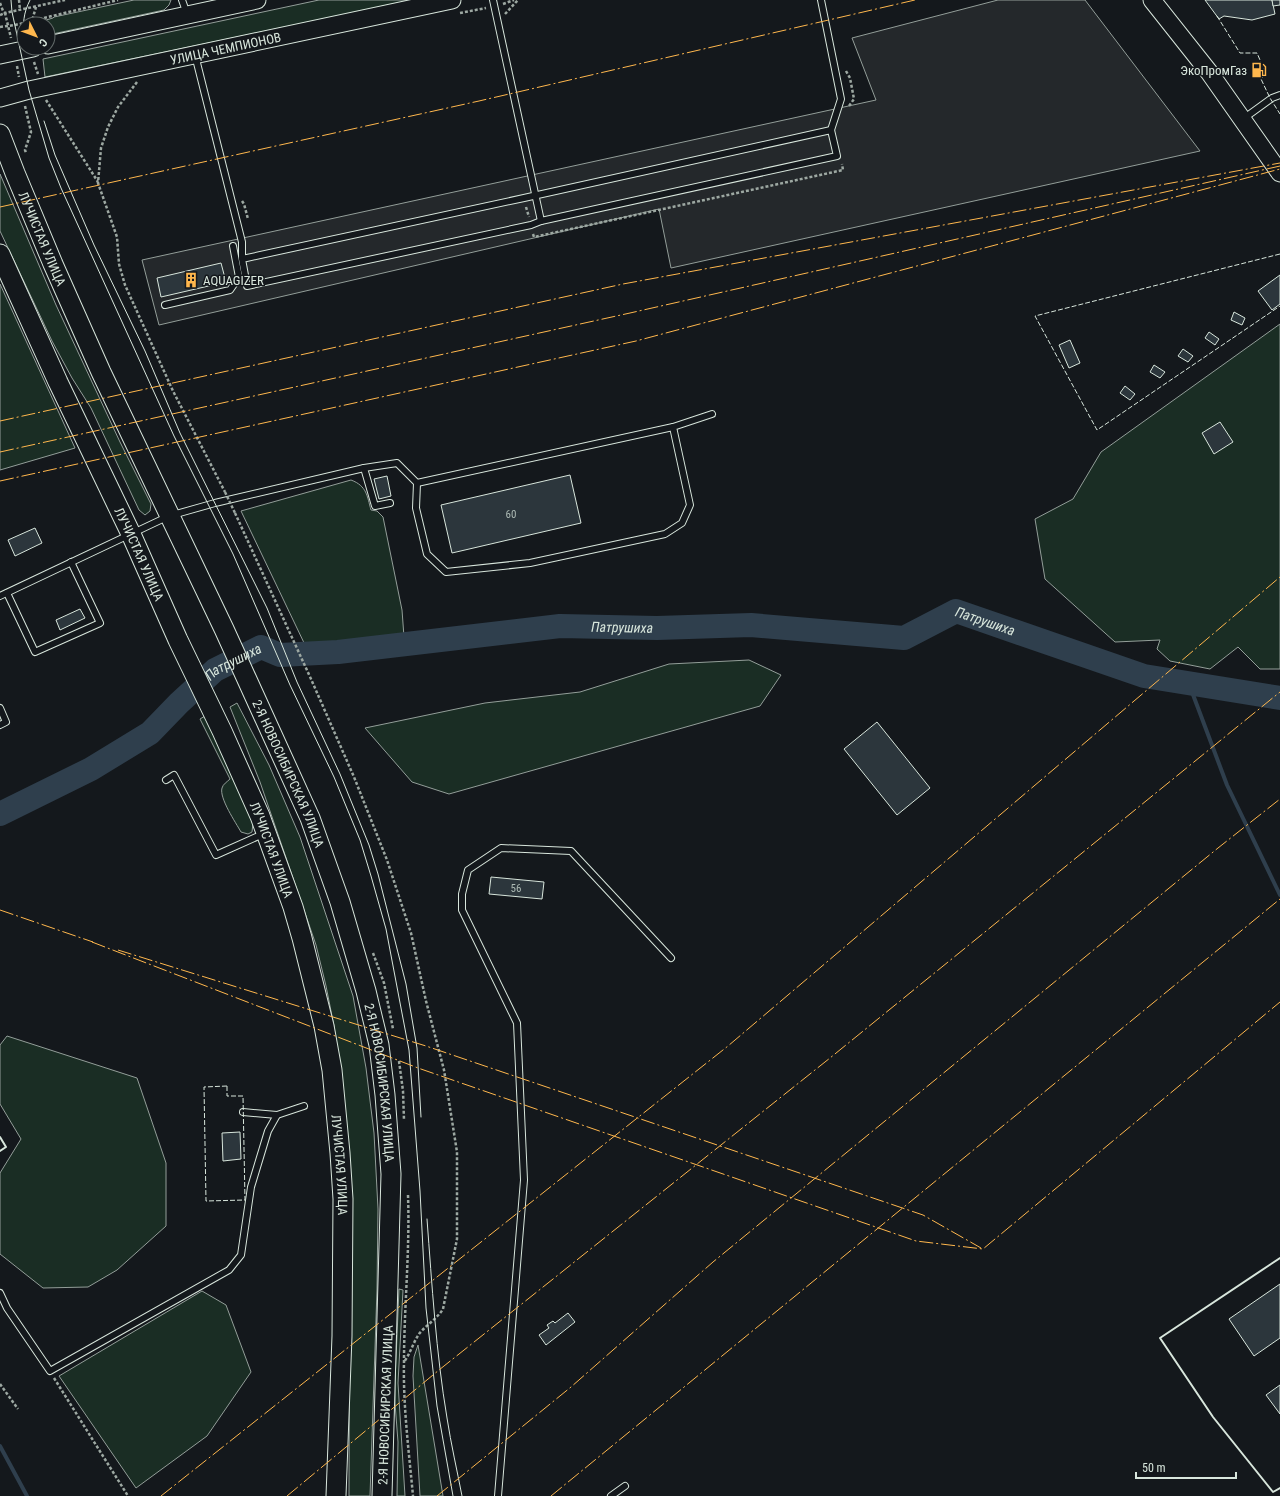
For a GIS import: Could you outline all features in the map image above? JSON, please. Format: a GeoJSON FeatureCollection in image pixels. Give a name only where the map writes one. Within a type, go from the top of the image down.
{"type":"FeatureCollection","features":[{"type":"Feature","properties":{"kind":"main road","name":"ЛУЧИСТАЯ УЛИЦА"},"geometry":{"type":"LineString","coordinates":[[0,134],[18,180],[82,328],[252,690]]}},
{"type":"Feature","properties":{"kind":"main road","name":"ЛУЧИСТАЯ УЛИЦА"},"geometry":{"type":"LineString","coordinates":[[0,254],[58,382],[131,534],[178,640],[222,731],[267,833],[293,907],[302,938],[324,1026],[332,1070],[343,1199],[342,1336],[336,1496]]}},
{"type":"Feature","properties":{"kind":"main road","name":"2-Я НОВОСИБИРСКАЯ УЛИЦА"},"geometry":{"type":"LineString","coordinates":[[252,690],[310,818],[326,861],[340,902],[364,984],[379,1045],[385,1095],[391,1174],[382,1496]]}},
{"type":"Feature","properties":{"kind":"street"},"geometry":{"type":"LineString","coordinates":[[56,43],[185,7],[257,0]]}},
{"type":"Feature","properties":{"kind":"street","name":"УЛИЦА ЧЕМПИОНОВ"},"geometry":{"type":"LineString","coordinates":[[0,98],[22,92],[452,0]]}},
{"type":"Feature","properties":{"kind":"street"},"geometry":{"type":"LineString","coordinates":[[1152,0],[1209,72],[1280,173]]}},
{"type":"Feature","properties":{"kind":"lane"},"geometry":{"type":"LineString","coordinates":[[493,0],[541,221]]}},
{"type":"Feature","properties":{"kind":"lane"},"geometry":{"type":"LineString","coordinates":[[195,55],[242,242],[242,259],[247,286],[523,227],[541,221],[837,156],[831,130],[841,99],[821,0]]}},
{"type":"Feature","properties":{"kind":"lane"},"geometry":{"type":"LineString","coordinates":[[1242,120],[1272,98],[1280,95]]}},
{"type":"Feature","properties":{"kind":"lane"},"geometry":{"type":"LineString","coordinates":[[242,259],[831,130]]}},
{"type":"Feature","properties":{"kind":"lane"},"geometry":{"type":"LineString","coordinates":[[165,305],[230,290],[239,277],[233,246]]}},
{"type":"Feature","properties":{"kind":"lane"},"geometry":{"type":"LineString","coordinates":[[417,483],[672,427],[712,414]]}},
{"type":"Feature","properties":{"kind":"lane"},"geometry":{"type":"LineString","coordinates":[[0,596],[169,516],[211,504],[364,468],[397,463],[417,483],[416,508],[427,554],[446,572],[530,563],[666,534],[682,523],[690,505],[672,427]]}},
{"type":"Feature","properties":{"kind":"lane"},"geometry":{"type":"LineString","coordinates":[[364,468],[375,506],[390,502]]}},
{"type":"Feature","properties":{"kind":"lane"},"geometry":{"type":"LineString","coordinates":[[7,592],[35,652],[100,623],[71,562]]}},
{"type":"Feature","properties":{"kind":"lane"},"geometry":{"type":"LineString","coordinates":[[0,708],[6,722],[0,725]]}},
{"type":"Feature","properties":{"kind":"lane"},"geometry":{"type":"LineString","coordinates":[[166,780],[174,775],[216,855],[267,833]]}},
{"type":"Feature","properties":{"kind":"lane"},"geometry":{"type":"LineString","coordinates":[[498,1496],[524,1180],[517,1024],[462,910],[462,894],[468,870],[501,848],[571,852],[671,958]]}},
{"type":"Feature","properties":{"kind":"lane"},"geometry":{"type":"LineString","coordinates":[[243,1112],[277,1115],[304,1106]]}},
{"type":"Feature","properties":{"kind":"lane"},"geometry":{"type":"LineString","coordinates":[[0,1293],[7,1308],[50,1371],[229,1270],[240,1255],[248,1187],[268,1131],[277,1115]]}},
{"type":"Feature","properties":{"kind":"lane"},"geometry":{"type":"LineString","coordinates":[[611,1496],[625,1486]]}},
{"type":"Feature","properties":{"kind":"path"},"geometry":{"type":"LineString","coordinates":[[19,0],[20,10]]}},
{"type":"Feature","properties":{"kind":"path"},"geometry":{"type":"LineString","coordinates":[[0,15],[65,0]]}},
{"type":"Feature","properties":{"kind":"path"},"geometry":{"type":"LineString","coordinates":[[48,16],[118,0]]}},
{"type":"Feature","properties":{"kind":"path"},"geometry":{"type":"LineString","coordinates":[[502,17],[518,0]]}},
{"type":"Feature","properties":{"kind":"path"},"geometry":{"type":"LineString","coordinates":[[0,3],[16,44]]}},
{"type":"Feature","properties":{"kind":"path"},"geometry":{"type":"LineString","coordinates":[[32,16],[36,6]]}},
{"type":"Feature","properties":{"kind":"path"},"geometry":{"type":"LineString","coordinates":[[0,27],[16,24]]}},
{"type":"Feature","properties":{"kind":"path"},"geometry":{"type":"LineString","coordinates":[[19,56],[22,92],[31,132],[25,150],[27,157]]}},
{"type":"Feature","properties":{"kind":"path"},"geometry":{"type":"LineString","coordinates":[[22,56],[42,88],[46,101],[98,183],[117,238],[119,264],[125,285],[173,391],[235,513],[311,679],[354,777],[387,860],[412,933],[426,1001],[444,1070],[457,1152],[457,1239],[443,1308],[440,1314],[419,1334],[404,1363]]}},
{"type":"Feature","properties":{"kind":"path"},"geometry":{"type":"LineString","coordinates":[[98,183],[101,148],[108,127],[118,107],[137,82]]}},
{"type":"Feature","properties":{"kind":"path"},"geometry":{"type":"LineString","coordinates":[[50,1371],[128,1496]]}},
{"type":"Feature","properties":{"kind":"path"},"geometry":{"type":"LineString","coordinates":[[0,1384],[18,1409]]}},
{"type":"Feature","properties":{"kind":"green space"},"geometry":{"type":"Polygon","coordinates":[[[134,0],[171,0],[169,5],[164,10],[56,33],[56,17],[134,0]]]}},
{"type":"Feature","properties":{"kind":"green space"},"geometry":{"type":"Polygon","coordinates":[[[319,0],[415,0],[45,77],[43,59],[319,0]]]}},
{"type":"Feature","properties":{"kind":"green space"},"geometry":{"type":"Polygon","coordinates":[[[0,174],[56,305],[120,442],[151,504],[150,511],[145,515],[139,510],[91,408],[72,378],[52,341],[0,231],[0,174]]]}},
{"type":"Feature","properties":{"kind":"green space"},"geometry":{"type":"Polygon","coordinates":[[[0,284],[75,448],[0,470],[0,284]]]}},
{"type":"Feature","properties":{"kind":"green space"},"geometry":{"type":"Polygon","coordinates":[[[1280,324],[1280,669],[1260,669],[1238,647],[1210,669],[1170,661],[1157,649],[1160,640],[1115,642],[1045,579],[1035,519],[1073,499],[1101,452],[1280,324]]]}},
{"type":"Feature","properties":{"kind":"green space"},"geometry":{"type":"Polygon","coordinates":[[[351,480],[360,485],[366,492],[371,510],[377,511],[383,517],[402,610],[404,637],[306,647],[241,511],[351,480]]]}},
{"type":"Feature","properties":{"kind":"green space"},"geometry":{"type":"Polygon","coordinates":[[[749,660],[781,675],[760,706],[449,794],[412,782],[365,728],[485,703],[580,692],[669,664],[749,660]]]}},
{"type":"Feature","properties":{"kind":"green space"},"geometry":{"type":"Polygon","coordinates":[[[237,703],[269,765],[300,837],[353,996],[366,1068],[374,1133],[378,1209],[377,1289],[370,1496],[349,1496],[350,1188],[334,1026],[316,945],[260,782],[230,707],[237,703]]]}},
{"type":"Feature","properties":{"kind":"green space"},"geometry":{"type":"Polygon","coordinates":[[[205,716],[253,823],[252,832],[248,834],[241,832],[223,798],[222,788],[230,779],[200,719],[205,716]]]}},
{"type":"Feature","properties":{"kind":"green space"},"geometry":{"type":"Polygon","coordinates":[[[7,1036],[137,1078],[166,1163],[166,1226],[117,1270],[88,1287],[43,1288],[0,1254],[0,1173],[21,1139],[0,1104],[0,1045],[7,1036]]]}},
{"type":"Feature","properties":{"kind":"green space"},"geometry":{"type":"Polygon","coordinates":[[[399,1289],[403,1290],[398,1383],[405,1496],[397,1496],[398,1442],[395,1382],[399,1289]]]}},
{"type":"Feature","properties":{"kind":"green space"},"geometry":{"type":"Polygon","coordinates":[[[202,1291],[226,1305],[251,1372],[207,1436],[136,1488],[59,1376],[202,1291]]]}},
{"type":"Feature","properties":{"kind":"green space"},"geometry":{"type":"Polygon","coordinates":[[[418,1345],[443,1496],[420,1496],[413,1376],[414,1357],[418,1345]]]}},
{"type":"Feature","properties":{"kind":"shaded area"},"geometry":{"type":"Polygon","coordinates":[[[998,0],[1085,0],[1200,151],[671,268],[659,209],[159,325],[142,260],[876,100],[852,38],[998,0]]]}},
{"type":"Feature","properties":{"kind":"building"},"geometry":{"type":"Polygon","coordinates":[[[1205,0],[1272,0],[1275,14],[1252,20],[1224,16],[1219,19],[1205,0]]]}},
{"type":"Feature","properties":{"kind":"building"},"geometry":{"type":"Polygon","coordinates":[[[1272,0],[1280,0],[1280,5],[1273,6],[1272,0]]]}},
{"type":"Feature","properties":{"kind":"building","name":"AQUAGIZER"},"geometry":{"type":"Polygon","coordinates":[[[221,263],[226,282],[161,297],[157,278],[221,263]]]}},
{"type":"Feature","properties":{"kind":"building"},"geometry":{"type":"Polygon","coordinates":[[[1280,275],[1280,304],[1272,310],[1258,291],[1280,275]]]}},
{"type":"Feature","properties":{"kind":"building"},"geometry":{"type":"Polygon","coordinates":[[[1234,312],[1245,318],[1242,325],[1231,320],[1234,312]]]}},
{"type":"Feature","properties":{"kind":"building"},"geometry":{"type":"Polygon","coordinates":[[[1209,332],[1219,339],[1215,345],[1205,338],[1209,332]]]}},
{"type":"Feature","properties":{"kind":"building"},"geometry":{"type":"Polygon","coordinates":[[[1070,340],[1080,363],[1069,368],[1059,345],[1070,340]]]}},
{"type":"Feature","properties":{"kind":"building"},"geometry":{"type":"Polygon","coordinates":[[[1183,349],[1193,356],[1188,362],[1178,356],[1183,349]]]}},
{"type":"Feature","properties":{"kind":"building"},"geometry":{"type":"Polygon","coordinates":[[[1154,365],[1165,372],[1160,378],[1150,372],[1154,365]]]}},
{"type":"Feature","properties":{"kind":"building"},"geometry":{"type":"Polygon","coordinates":[[[1125,386],[1135,394],[1130,400],[1120,393],[1125,386]]]}},
{"type":"Feature","properties":{"kind":"building"},"geometry":{"type":"Polygon","coordinates":[[[1220,422],[1233,442],[1214,454],[1202,433],[1220,422]]]}},
{"type":"Feature","properties":{"kind":"building"},"geometry":{"type":"Polygon","coordinates":[[[570,475],[581,523],[452,553],[441,505],[570,475]]]}},
{"type":"Feature","properties":{"kind":"building"},"geometry":{"type":"Polygon","coordinates":[[[387,476],[391,496],[379,499],[374,479],[387,476]]]}},
{"type":"Feature","properties":{"kind":"building"},"geometry":{"type":"Polygon","coordinates":[[[35,528],[42,543],[15,556],[8,540],[35,528]]]}},
{"type":"Feature","properties":{"kind":"building"},"geometry":{"type":"Polygon","coordinates":[[[80,609],[85,618],[60,630],[56,620],[80,609]]]}},
{"type":"Feature","properties":{"kind":"building"},"geometry":{"type":"Polygon","coordinates":[[[877,722],[930,788],[897,815],[844,749],[877,722]]]}},
{"type":"Feature","properties":{"kind":"building"},"geometry":{"type":"Polygon","coordinates":[[[491,877],[544,882],[542,899],[489,894],[491,877]]]}},
{"type":"Feature","properties":{"kind":"building"},"geometry":{"type":"Polygon","coordinates":[[[240,1132],[241,1159],[223,1161],[222,1133],[240,1132]]]}},
{"type":"Feature","properties":{"kind":"building"},"geometry":{"type":"Polygon","coordinates":[[[1280,1284],[1280,1338],[1254,1356],[1229,1319],[1280,1284]]]}},
{"type":"Feature","properties":{"kind":"building"},"geometry":{"type":"Polygon","coordinates":[[[568,1313],[575,1322],[546,1345],[539,1335],[549,1328],[547,1325],[553,1321],[555,1323],[568,1313]]]}},
{"type":"Feature","properties":{"kind":"building"},"geometry":{"type":"Polygon","coordinates":[[[1280,1385],[1280,1414],[1266,1395],[1280,1385]]]}},
{"type":"Feature","properties":{"kind":"waterway","name":"Патрушиха"},"geometry":{"type":"LineString","coordinates":[[0,814],[91,769],[150,733],[179,703],[215,670],[261,647],[280,655],[338,652],[560,626],[657,628],[751,625],[904,638],[956,611],[1144,676],[1280,698]]}},
{"type":"Feature","properties":{"kind":"waterway"},"geometry":{"type":"LineString","coordinates":[[1189,684],[1227,785],[1280,895]]}},
{"type":"Feature","properties":{"kind":"waterway"},"geometry":{"type":"LineString","coordinates":[[0,1446],[27,1496]]}},
{"type":"Feature","properties":{"kind":"tram line"},"geometry":{"type":"LineString","coordinates":[[11,0],[12,12],[29,90],[49,158],[61,188],[174,436],[233,554],[290,685],[334,777],[360,840],[371,876],[386,929],[409,1050],[420,1191],[426,1308],[437,1406],[453,1496]]}},
{"type":"Feature","properties":{"kind":"tram line"},"geometry":{"type":"LineString","coordinates":[[25,16],[30,0]]}},
{"type":"Feature","properties":{"kind":"tram line"},"geometry":{"type":"LineString","coordinates":[[44,121],[55,155],[94,245],[145,351],[180,433],[267,608],[297,682],[340,774],[369,845],[378,874],[406,984],[417,1048],[421,1117]]}},
{"type":"Feature","properties":{"kind":"tram line"},"geometry":{"type":"LineString","coordinates":[[427,1219],[443,1393],[462,1496]]}},
{"type":"Feature","properties":{"kind":"fence"},"geometry":{"type":"LineString","coordinates":[[1217,16],[1240,53],[1257,53],[1266,74],[1261,79],[1280,114]]}},
{"type":"Feature","properties":{"kind":"fence"},"geometry":{"type":"LineString","coordinates":[[1280,254],[1035,316],[1097,430],[1280,306]]}},
{"type":"Feature","properties":{"kind":"fence"},"geometry":{"type":"LineString","coordinates":[[227,1086],[227,1096],[243,1096],[245,1200],[206,1201],[204,1087],[227,1086]]}},
{"type":"Feature","properties":{"kind":"wall"},"geometry":{"type":"LineString","coordinates":[[0,1137],[6,1147],[0,1151]]}},
{"type":"Feature","properties":{"kind":"wall"},"geometry":{"type":"LineString","coordinates":[[1280,1258],[1160,1338],[1213,1417],[1273,1492],[1280,1488]]}},
{"type":"Feature","properties":{"kind":"power"},"geometry":{"type":"LineString","coordinates":[[0,207],[479,101],[915,0]]}},
{"type":"Feature","properties":{"kind":"power"},"geometry":{"type":"LineString","coordinates":[[0,421],[623,284],[1280,163]]}},
{"type":"Feature","properties":{"kind":"power"},"geometry":{"type":"LineString","coordinates":[[0,452],[630,313],[1280,166]]}},
{"type":"Feature","properties":{"kind":"power"},"geometry":{"type":"LineString","coordinates":[[0,481],[636,341],[1280,169]]}},
{"type":"Feature","properties":{"kind":"power"},"geometry":{"type":"LineString","coordinates":[[161,1496],[728,1046],[1280,577]]}},
{"type":"Feature","properties":{"kind":"power"},"geometry":{"type":"LineString","coordinates":[[287,1496],[439,1370],[830,1058],[1280,692]]}},
{"type":"Feature","properties":{"kind":"power"},"geometry":{"type":"LineString","coordinates":[[437,1496],[571,1387],[713,1262],[1218,848],[1280,799]]}},
{"type":"Feature","properties":{"kind":"power"},"geometry":{"type":"LineString","coordinates":[[551,1496],[1280,899]]}},
{"type":"Feature","properties":{"kind":"power"},"geometry":{"type":"LineString","coordinates":[[0,910],[93,942]]}},
{"type":"Feature","properties":{"kind":"power"},"geometry":{"type":"LineString","coordinates":[[92,942],[418,1068],[916,1241],[983,1249],[1280,1002]]}},
{"type":"Feature","properties":{"kind":"power"},"geometry":{"type":"LineString","coordinates":[[118,950],[426,1046],[923,1215],[981,1248]]}},
{"type":"Feature","properties":{"kind":"place","name":"ЭкоПромГаз"},"geometry":{"type":"Point","coordinates":[1259,70]}},
{"type":"Feature","properties":{"kind":"place","name":"AQUAGIZER"},"geometry":{"type":"Point","coordinates":[191,280]}}]}
